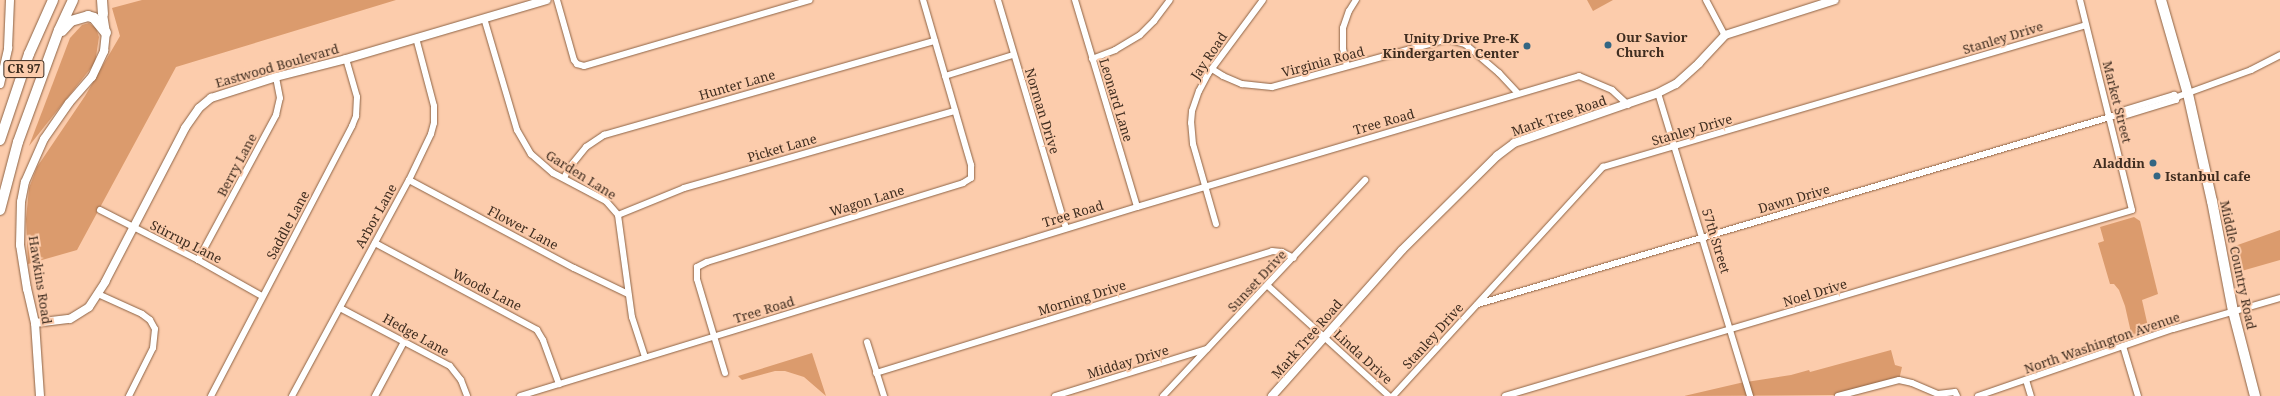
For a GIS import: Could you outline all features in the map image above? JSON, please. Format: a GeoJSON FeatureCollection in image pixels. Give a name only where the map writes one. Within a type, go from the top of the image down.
{"type":"FeatureCollection","features":[{"type":"Feature","properties":{"kind":"main road","name":"CR 97"},"geometry":{"type":"LineString","coordinates":[[0,140],[29,54],[53,0]]}},
{"type":"Feature","properties":{"kind":"main road","name":"CR 97"},"geometry":{"type":"LineString","coordinates":[[0,210],[18,142],[55,41],[74,0]]}},
{"type":"Feature","properties":{"kind":"main road"},"geometry":{"type":"LineString","coordinates":[[102,0],[103,14]]}},
{"type":"Feature","properties":{"kind":"main road","name":"Middle Country Road"},"geometry":{"type":"LineString","coordinates":[[2161,0],[2188,94],[2212,201],[2233,311],[2255,396]]}},
{"type":"Feature","properties":{"kind":"main road"},"geometry":{"type":"LineString","coordinates":[[55,41],[71,21],[82,16],[94,18],[106,33]]}},
{"type":"Feature","properties":{"kind":"street"},"geometry":{"type":"LineString","coordinates":[[0,84],[8,48],[10,0]]}},
{"type":"Feature","properties":{"kind":"street","name":"Hawkins Road"},"geometry":{"type":"LineString","coordinates":[[40,396],[36,323],[27,289],[20,245],[21,202],[25,182],[44,139],[55,122],[92,77],[104,51],[106,33],[99,0]]}},
{"type":"Feature","properties":{"kind":"street","name":"Eastwood Boulevard"},"geometry":{"type":"LineString","coordinates":[[36,323],[65,320],[76,317],[85,310],[98,294],[134,228],[185,128],[199,108],[219,95],[276,76],[346,59],[547,0]]}},
{"type":"Feature","properties":{"kind":"street"},"geometry":{"type":"LineString","coordinates":[[557,0],[574,60],[578,64],[584,66],[810,0]]}},
{"type":"Feature","properties":{"kind":"street","name":"Wagon Lane"},"geometry":{"type":"LineString","coordinates":[[725,373],[697,279],[698,267],[707,262],[966,182],[972,175],[971,166],[923,0]]}},
{"type":"Feature","properties":{"kind":"street","name":"Norman Drive"},"geometry":{"type":"LineString","coordinates":[[998,0],[1013,55],[1066,228]]}},
{"type":"Feature","properties":{"kind":"street","name":"Leonard Lane"},"geometry":{"type":"LineString","coordinates":[[1075,0],[1137,206]]}},
{"type":"Feature","properties":{"kind":"street"},"geometry":{"type":"LineString","coordinates":[[1092,59],[1115,50],[1140,34],[1154,21],[1170,0]]}},
{"type":"Feature","properties":{"kind":"street","name":"Jay Road"},"geometry":{"type":"LineString","coordinates":[[1216,224],[1193,144],[1191,123],[1192,111],[1199,91],[1212,68],[1263,0]]}},
{"type":"Feature","properties":{"kind":"street"},"geometry":{"type":"LineString","coordinates":[[1347,66],[1343,48],[1343,28],[1348,11],[1356,0]]}},
{"type":"Feature","properties":{"kind":"street"},"geometry":{"type":"LineString","coordinates":[[1706,0],[1725,35]]}},
{"type":"Feature","properties":{"kind":"street","name":"Mark Tree Road"},"geometry":{"type":"LineString","coordinates":[[1272,396],[1397,255],[1497,156],[1514,144],[1628,105],[1676,84],[1699,63],[1725,35],[1835,0]]}},
{"type":"Feature","properties":{"kind":"street","name":"Market Street"},"geometry":{"type":"LineString","coordinates":[[2080,0],[2132,210]]}},
{"type":"Feature","properties":{"kind":"street","name":"Garden Lane"},"geometry":{"type":"LineString","coordinates":[[484,18],[517,130],[523,143],[531,154],[544,167],[606,201],[618,215],[632,317],[645,357]]}},
{"type":"Feature","properties":{"kind":"street","name":"Stanley Drive"},"geometry":{"type":"LineString","coordinates":[[1393,396],[1603,166],[1676,147],[2086,25]]}},
{"type":"Feature","properties":{"kind":"street","name":"Arbor Lane"},"geometry":{"type":"LineString","coordinates":[[292,396],[409,180],[431,134],[435,115],[433,101],[416,38]]}},
{"type":"Feature","properties":{"kind":"street","name":"Virginia Road"},"geometry":{"type":"LineString","coordinates":[[1212,68],[1223,76],[1242,84],[1263,87],[1312,77],[1447,39],[1464,44],[1499,73],[1517,92]]}},
{"type":"Feature","properties":{"kind":"street","name":"Hunter Lane"},"geometry":{"type":"LineString","coordinates":[[564,178],[569,168],[586,147],[604,136],[935,40]]}},
{"type":"Feature","properties":{"kind":"street"},"geometry":{"type":"LineString","coordinates":[[945,76],[1013,55]]}},
{"type":"Feature","properties":{"kind":"street","name":"Dawn Drive"},"geometry":{"type":"LineString","coordinates":[[1477,304],[2110,117],[2117,115],[2120,117],[2171,102],[2176,100],[2177,97],[2251,70],[2280,55]]}},
{"type":"Feature","properties":{"kind":"street","name":"Saddle Lane"},"geometry":{"type":"LineString","coordinates":[[211,396],[356,116],[357,97],[346,59]]}},
{"type":"Feature","properties":{"kind":"street","name":"Berry Lane"},"geometry":{"type":"LineString","coordinates":[[198,260],[276,115],[280,98],[276,76]]}},
{"type":"Feature","properties":{"kind":"street","name":"Tree Road"},"geometry":{"type":"LineString","coordinates":[[520,396],[1137,206],[1456,113],[1517,92],[1579,76],[1612,90],[1628,105]]}},
{"type":"Feature","properties":{"kind":"street","name":"57th Street"},"geometry":{"type":"LineString","coordinates":[[1658,93],[1676,147],[1750,396]]}},
{"type":"Feature","properties":{"kind":"street","name":"Picket Lane"},"geometry":{"type":"LineString","coordinates":[[618,215],[684,188],[955,111]]}},
{"type":"Feature","properties":{"kind":"street","name":"Flower Lane"},"geometry":{"type":"LineString","coordinates":[[409,180],[574,268],[628,294]]}},
{"type":"Feature","properties":{"kind":"street","name":"Sunset Drive"},"geometry":{"type":"LineString","coordinates":[[1163,396],[1268,286],[1365,180]]}},
{"type":"Feature","properties":{"kind":"street","name":"Stirrup Lane"},"geometry":{"type":"LineString","coordinates":[[100,210],[198,260],[262,296]]}},
{"type":"Feature","properties":{"kind":"street","name":"Noel Drive"},"geometry":{"type":"LineString","coordinates":[[1505,396],[2132,210]]}},
{"type":"Feature","properties":{"kind":"street","name":"Woods Lane"},"geometry":{"type":"LineString","coordinates":[[375,243],[537,330],[543,340],[559,384]]}},
{"type":"Feature","properties":{"kind":"street","name":"Morning Drive"},"geometry":{"type":"LineString","coordinates":[[876,373],[1272,251],[1282,252],[1294,258]]}},
{"type":"Feature","properties":{"kind":"street","name":"Linda Drive"},"geometry":{"type":"LineString","coordinates":[[1268,286],[1389,396]]}},
{"type":"Feature","properties":{"kind":"street"},"geometry":{"type":"LineString","coordinates":[[98,294],[142,314],[150,320],[155,329],[156,336],[152,348],[129,396]]}},
{"type":"Feature","properties":{"kind":"street","name":"North Washington Avenue"},"geometry":{"type":"LineString","coordinates":[[1978,396],[2123,346],[2233,311],[2280,298]]}},
{"type":"Feature","properties":{"kind":"street","name":"Hedge Lane"},"geometry":{"type":"LineString","coordinates":[[340,308],[450,366],[460,380],[467,396]]}},
{"type":"Feature","properties":{"kind":"street"},"geometry":{"type":"LineString","coordinates":[[376,396],[404,342]]}},
{"type":"Feature","properties":{"kind":"street"},"geometry":{"type":"LineString","coordinates":[[867,342],[884,396]]}},
{"type":"Feature","properties":{"kind":"street"},"geometry":{"type":"LineString","coordinates":[[2123,346],[2138,396]]}},
{"type":"Feature","properties":{"kind":"street","name":"Midday Drive"},"geometry":{"type":"LineString","coordinates":[[1055,396],[1207,349]]}},
{"type":"Feature","properties":{"kind":"street"},"geometry":{"type":"LineString","coordinates":[[1838,396],[1899,380],[1912,383],[1938,394],[1956,392],[1957,396]]}},
{"type":"Feature","properties":{"kind":"street"},"geometry":{"type":"LineString","coordinates":[[2026,380],[2031,396]]}},
{"type":"Feature","properties":{"kind":"shaded area"},"geometry":{"type":"Polygon","coordinates":[[[142,0],[396,0],[176,67],[77,250],[28,264],[26,219],[29,188],[37,167],[85,96],[120,36],[112,8],[142,0]]]}},
{"type":"Feature","properties":{"kind":"shaded area"},"geometry":{"type":"Polygon","coordinates":[[[1587,0],[1613,0],[1593,11],[1587,0]]]}},
{"type":"Feature","properties":{"kind":"shaded area"},"geometry":{"type":"Polygon","coordinates":[[[89,23],[96,28],[99,37],[95,63],[29,146],[70,38],[82,25],[89,23]]]}},
{"type":"Feature","properties":{"kind":"shaded area"},"geometry":{"type":"Polygon","coordinates":[[[2134,217],[2140,221],[2158,294],[2142,300],[2149,331],[2132,337],[2125,306],[2119,290],[2114,284],[2110,284],[2098,243],[2104,241],[2100,227],[2134,217]]]}},
{"type":"Feature","properties":{"kind":"shaded area"},"geometry":{"type":"Polygon","coordinates":[[[2280,230],[2280,260],[2238,272],[2232,247],[2280,230]]]}},
{"type":"Feature","properties":{"kind":"shaded area"},"geometry":{"type":"Polygon","coordinates":[[[1891,350],[1895,365],[1902,367],[1899,380],[1839,395],[1684,396],[1740,383],[1791,375],[1809,370],[1810,372],[1891,350]]]}},
{"type":"Feature","properties":{"kind":"shaded area"},"geometry":{"type":"Polygon","coordinates":[[[812,353],[826,396],[804,377],[785,371],[775,371],[742,380],[738,376],[812,353]]]}},
{"type":"Feature","properties":{"kind":"place","name":"Our Savior Church"},"geometry":{"type":"Point","coordinates":[1608,45]}},
{"type":"Feature","properties":{"kind":"place","name":"Unity Drive Pre-K Kindergarten Center"},"geometry":{"type":"Point","coordinates":[1527,46]}},
{"type":"Feature","properties":{"kind":"place","name":"Aladdin"},"geometry":{"type":"Point","coordinates":[2153,163]}},
{"type":"Feature","properties":{"kind":"place","name":"Istanbul cafe"},"geometry":{"type":"Point","coordinates":[2157,176]}}]}
